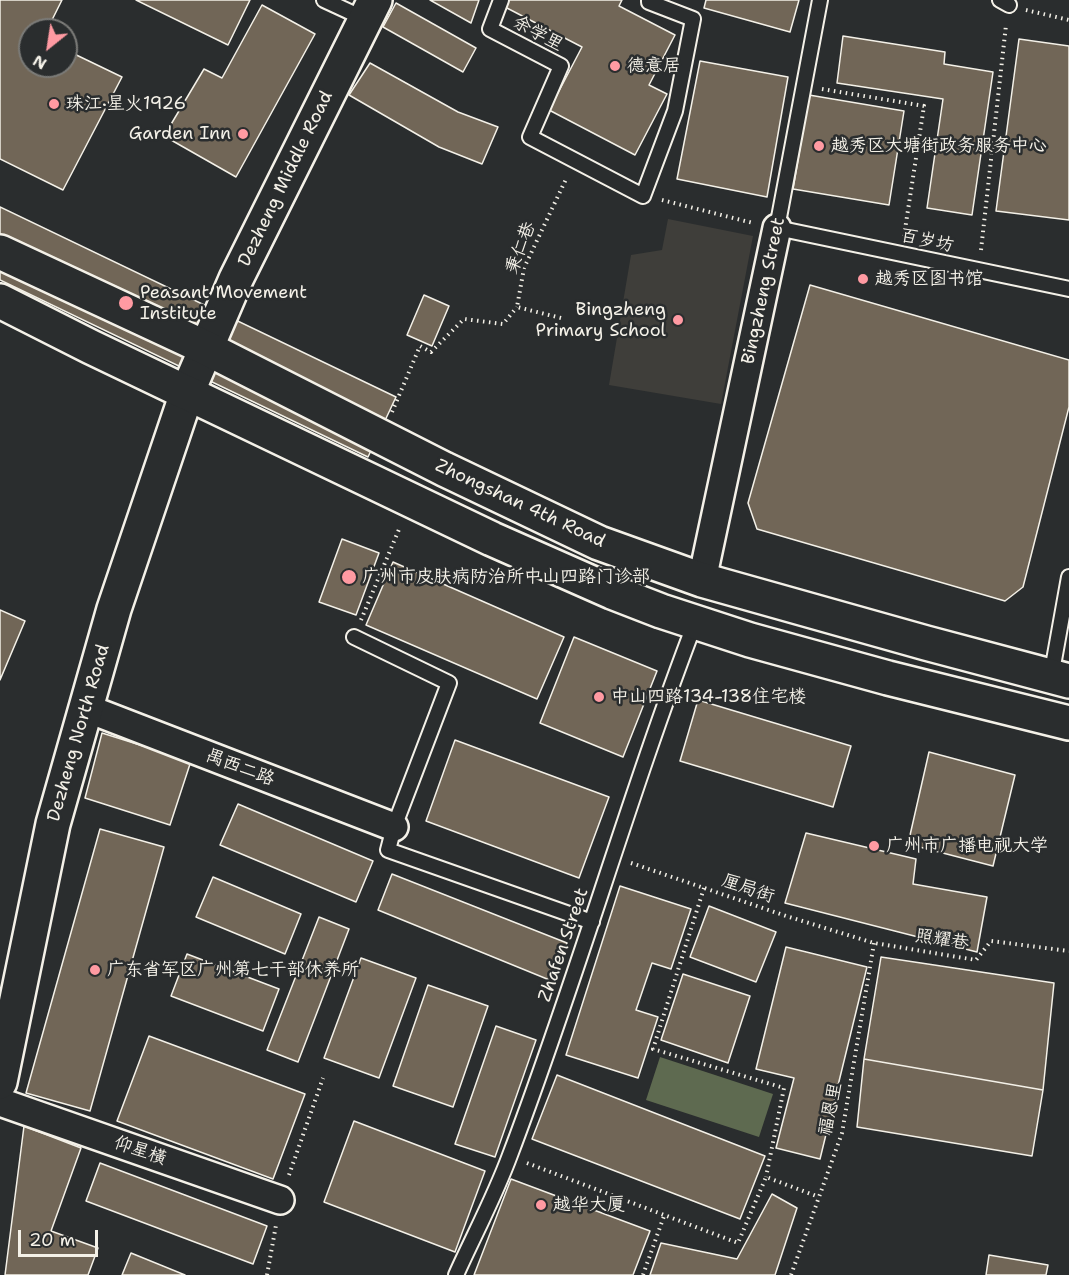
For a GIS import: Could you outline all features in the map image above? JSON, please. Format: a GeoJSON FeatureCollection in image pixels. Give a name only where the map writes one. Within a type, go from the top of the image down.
{"type":"FeatureCollection","features":[{"type":"Feature","properties":{"kind":"main road","name":"Dezheng Middle Road"},"geometry":{"type":"LineString","coordinates":[[187,393],[236,279],[370,10]]}},
{"type":"Feature","properties":{"kind":"main road","name":"Zhongshan 4th Road"},"geometry":{"type":"LineString","coordinates":[[0,252],[206,348],[453,473],[599,543],[702,580],[1060,679]]}},
{"type":"Feature","properties":{"kind":"main road"},"geometry":{"type":"LineString","coordinates":[[0,302],[549,565],[621,596],[695,623],[888,678],[1069,723]]}},
{"type":"Feature","properties":{"kind":"main road","name":"Dezheng North Road"},"geometry":{"type":"LineString","coordinates":[[0,1082],[6,1022],[53,824],[114,609],[187,393]]}},
{"type":"Feature","properties":{"kind":"street","name":"Bingzheng Street"},"geometry":{"type":"LineString","coordinates":[[702,580],[777,228]]}},
{"type":"Feature","properties":{"kind":"street","name":"禺西二路"},"geometry":{"type":"LineString","coordinates":[[86,708],[394,827]]}},
{"type":"Feature","properties":{"kind":"street","name":"仰星横"},"geometry":{"type":"LineString","coordinates":[[0,1102],[280,1200]]}},
{"type":"Feature","properties":{"kind":"lane"},"geometry":{"type":"LineString","coordinates":[[324,0],[370,10]]}},
{"type":"Feature","properties":{"kind":"lane","name":"余学里"},"geometry":{"type":"LineString","coordinates":[[501,0],[490,29],[561,66],[530,137],[575,160]]}},
{"type":"Feature","properties":{"kind":"lane"},"geometry":{"type":"LineString","coordinates":[[575,160],[643,196],[675,111],[693,19],[649,2],[649,0]]}},
{"type":"Feature","properties":{"kind":"lane","name":"Bingzheng Street"},"geometry":{"type":"LineString","coordinates":[[777,228],[820,0]]}},
{"type":"Feature","properties":{"kind":"lane","name":"百岁坊"},"geometry":{"type":"LineString","coordinates":[[777,228],[1069,289]]}},
{"type":"Feature","properties":{"kind":"lane"},"geometry":{"type":"LineString","coordinates":[[1060,679],[1069,577]]}},
{"type":"Feature","properties":{"kind":"lane","name":"Zhafen Street"},"geometry":{"type":"LineString","coordinates":[[456,1275],[510,1157],[592,922],[639,777],[695,623]]}},
{"type":"Feature","properties":{"kind":"lane"},"geometry":{"type":"LineString","coordinates":[[354,637],[449,683],[394,827],[388,850],[592,922]]}},
{"type":"Feature","properties":{"kind":"path"},"geometry":{"type":"LineString","coordinates":[[979,270],[1004,3],[1069,20]]}},
{"type":"Feature","properties":{"kind":"path"},"geometry":{"type":"LineString","coordinates":[[804,86],[924,106],[901,255]]}},
{"type":"Feature","properties":{"kind":"path","name":"秉仁巷"},"geometry":{"type":"LineString","coordinates":[[517,307],[525,268],[575,160]]}},
{"type":"Feature","properties":{"kind":"path"},"geometry":{"type":"LineString","coordinates":[[643,196],[777,228]]}},
{"type":"Feature","properties":{"kind":"path"},"geometry":{"type":"LineString","coordinates":[[382,437],[420,346],[431,352],[464,319],[504,324],[517,307],[561,318]]}},
{"type":"Feature","properties":{"kind":"path"},"geometry":{"type":"LineString","coordinates":[[354,637],[404,518]]}},
{"type":"Feature","properties":{"kind":"path","name":"厘局街"},"geometry":{"type":"LineString","coordinates":[[614,856],[874,943]]}},
{"type":"Feature","properties":{"kind":"path"},"geometry":{"type":"LineString","coordinates":[[510,1157],[738,1243],[766,1177],[784,1088],[653,1049],[704,888]]}},
{"type":"Feature","properties":{"kind":"path","name":"照耀巷"},"geometry":{"type":"LineString","coordinates":[[874,943],[976,960],[991,941],[1069,951]]}},
{"type":"Feature","properties":{"kind":"path","name":"福恩里"},"geometry":{"type":"LineString","coordinates":[[791,1275],[842,1133],[874,943]]}},
{"type":"Feature","properties":{"kind":"path"},"geometry":{"type":"LineString","coordinates":[[766,1177],[819,1197]]}},
{"type":"Feature","properties":{"kind":"path"},"geometry":{"type":"LineString","coordinates":[[643,1275],[664,1216]]}},
{"type":"Feature","properties":{"kind":"shaded area","name":"Bingzheng Primary School"},"geometry":{"type":"Polygon","coordinates":[[[668,219],[753,236],[721,404],[609,385],[631,255],[662,250],[668,219]]]}},
{"type":"Feature","properties":{"kind":"green space"},"geometry":{"type":"Polygon","coordinates":[[[660,1057],[773,1094],[759,1137],[646,1100],[660,1057]]]}},
{"type":"Feature","properties":{"kind":"building","name":"珠江·星火1926"},"geometry":{"type":"Polygon","coordinates":[[[0,0],[62,0],[53,18],[18,18],[18,78],[78,78],[78,56],[122,77],[63,190],[0,159],[0,0]]]}},
{"type":"Feature","properties":{"kind":"building"},"geometry":{"type":"Polygon","coordinates":[[[136,0],[250,0],[228,45],[136,0]]]}},
{"type":"Feature","properties":{"kind":"building"},"geometry":{"type":"Polygon","coordinates":[[[430,0],[479,0],[471,23],[430,0]]]}},
{"type":"Feature","properties":{"kind":"building","name":"德意居"},"geometry":{"type":"Polygon","coordinates":[[[509,0],[622,0],[619,6],[675,35],[649,85],[667,94],[635,155],[549,110],[582,47],[505,7],[509,0]]]}},
{"type":"Feature","properties":{"kind":"building"},"geometry":{"type":"Polygon","coordinates":[[[706,0],[799,0],[790,32],[704,8],[706,0]]]}},
{"type":"Feature","properties":{"kind":"building"},"geometry":{"type":"Polygon","coordinates":[[[396,3],[476,48],[463,72],[383,27],[396,3]]]}},
{"type":"Feature","properties":{"kind":"building"},"geometry":{"type":"Polygon","coordinates":[[[262,5],[315,34],[236,177],[164,136],[204,69],[222,78],[262,5]]]}},
{"type":"Feature","properties":{"kind":"building"},"geometry":{"type":"Polygon","coordinates":[[[843,36],[945,52],[944,64],[993,72],[972,215],[927,208],[943,99],[837,83],[843,36]]]}},
{"type":"Feature","properties":{"kind":"building"},"geometry":{"type":"Polygon","coordinates":[[[1019,39],[1069,46],[1069,220],[996,211],[1019,39]]]}},
{"type":"Feature","properties":{"kind":"building"},"geometry":{"type":"Polygon","coordinates":[[[700,61],[788,77],[767,197],[677,179],[700,61]]]}},
{"type":"Feature","properties":{"kind":"building"},"geometry":{"type":"Polygon","coordinates":[[[370,63],[458,112],[498,127],[482,164],[439,147],[349,95],[370,63]]]}},
{"type":"Feature","properties":{"kind":"building"},"geometry":{"type":"Polygon","coordinates":[[[809,95],[904,111],[889,205],[793,189],[809,95]]]}},
{"type":"Feature","properties":{"kind":"building","name":"Peasant Movement Institute"},"geometry":{"type":"Polygon","coordinates":[[[0,207],[396,397],[368,457],[0,280],[0,207]]]}},
{"type":"Feature","properties":{"kind":"building"},"geometry":{"type":"Polygon","coordinates":[[[810,285],[1069,360],[1069,407],[1023,587],[1005,601],[757,529],[748,503],[810,285]]]}},
{"type":"Feature","properties":{"kind":"building"},"geometry":{"type":"Polygon","coordinates":[[[424,295],[449,306],[432,346],[407,335],[424,295]]]}},
{"type":"Feature","properties":{"kind":"building","name":"广州市皮肤病防治所中山四路门诊部"},"geometry":{"type":"Polygon","coordinates":[[[342,539],[379,553],[356,615],[319,602],[342,539]]]}},
{"type":"Feature","properties":{"kind":"building"},"geometry":{"type":"Polygon","coordinates":[[[393,562],[564,637],[537,699],[366,625],[393,562]]]}},
{"type":"Feature","properties":{"kind":"building"},"geometry":{"type":"Polygon","coordinates":[[[0,610],[25,621],[0,680],[0,610]]]}},
{"type":"Feature","properties":{"kind":"building","name":"中山四路134-138住宅楼"},"geometry":{"type":"Polygon","coordinates":[[[574,637],[657,671],[623,757],[540,723],[574,637]]]}},
{"type":"Feature","properties":{"kind":"building"},"geometry":{"type":"Polygon","coordinates":[[[698,700],[851,746],[833,807],[680,761],[698,700]]]}},
{"type":"Feature","properties":{"kind":"building"},"geometry":{"type":"Polygon","coordinates":[[[102,733],[191,761],[170,825],[85,798],[102,733]]]}},
{"type":"Feature","properties":{"kind":"building"},"geometry":{"type":"Polygon","coordinates":[[[455,740],[609,797],[579,878],[426,821],[455,740]]]}},
{"type":"Feature","properties":{"kind":"building"},"geometry":{"type":"Polygon","coordinates":[[[929,752],[1015,775],[993,866],[908,844],[929,752]]]}},
{"type":"Feature","properties":{"kind":"building"},"geometry":{"type":"Polygon","coordinates":[[[238,804],[373,861],[356,902],[220,845],[238,804]]]}},
{"type":"Feature","properties":{"kind":"building","name":"广东省军区广州第七干部休养所"},"geometry":{"type":"Polygon","coordinates":[[[100,829],[164,847],[90,1111],[26,1093],[100,829]]]}},
{"type":"Feature","properties":{"kind":"building"},"geometry":{"type":"Polygon","coordinates":[[[806,833],[916,859],[913,884],[987,897],[977,952],[785,903],[806,833]]]}},
{"type":"Feature","properties":{"kind":"building"},"geometry":{"type":"Polygon","coordinates":[[[392,874],[567,943],[552,981],[378,910],[392,874]]]}},
{"type":"Feature","properties":{"kind":"building"},"geometry":{"type":"Polygon","coordinates":[[[213,877],[301,914],[285,954],[196,917],[213,877]]]}},
{"type":"Feature","properties":{"kind":"building"},"geometry":{"type":"Polygon","coordinates":[[[620,886],[691,909],[671,969],[652,963],[636,1010],[658,1017],[638,1078],[566,1055],[620,886]]]}},
{"type":"Feature","properties":{"kind":"building"},"geometry":{"type":"Polygon","coordinates":[[[709,906],[776,932],[756,982],[690,957],[709,906]]]}},
{"type":"Feature","properties":{"kind":"building"},"geometry":{"type":"Polygon","coordinates":[[[319,917],[349,929],[298,1062],[267,1050],[319,917]]]}},
{"type":"Feature","properties":{"kind":"building"},"geometry":{"type":"Polygon","coordinates":[[[786,947],[867,967],[820,1159],[776,1148],[794,1078],[756,1069],[786,947]]]}},
{"type":"Feature","properties":{"kind":"building"},"geometry":{"type":"Polygon","coordinates":[[[187,954],[279,989],[263,1031],[171,996],[187,954]]]}},
{"type":"Feature","properties":{"kind":"building"},"geometry":{"type":"Polygon","coordinates":[[[881,957],[1054,983],[1043,1090],[864,1059],[881,957]]]}},
{"type":"Feature","properties":{"kind":"building"},"geometry":{"type":"Polygon","coordinates":[[[361,958],[416,978],[379,1078],[324,1058],[361,958]]]}},
{"type":"Feature","properties":{"kind":"building"},"geometry":{"type":"Polygon","coordinates":[[[683,974],[750,996],[728,1063],[661,1040],[683,974]]]}},
{"type":"Feature","properties":{"kind":"building"},"geometry":{"type":"Polygon","coordinates":[[[428,985],[488,1006],[453,1107],[393,1086],[428,985]]]}},
{"type":"Feature","properties":{"kind":"building"},"geometry":{"type":"Polygon","coordinates":[[[496,1026],[536,1040],[495,1157],[455,1144],[496,1026]]]}},
{"type":"Feature","properties":{"kind":"building"},"geometry":{"type":"Polygon","coordinates":[[[149,1036],[305,1094],[273,1179],[117,1121],[149,1036]]]}},
{"type":"Feature","properties":{"kind":"building"},"geometry":{"type":"Polygon","coordinates":[[[864,1059],[1043,1090],[1032,1156],[857,1127],[864,1059]]]}},
{"type":"Feature","properties":{"kind":"building"},"geometry":{"type":"Polygon","coordinates":[[[557,1075],[765,1156],[740,1219],[532,1139],[557,1075]]]}},
{"type":"Feature","properties":{"kind":"building"},"geometry":{"type":"Polygon","coordinates":[[[354,1121],[485,1171],[455,1252],[324,1202],[354,1121]]]}},
{"type":"Feature","properties":{"kind":"building"},"geometry":{"type":"Polygon","coordinates":[[[24,1126],[81,1148],[51,1231],[98,1248],[88,1275],[5,1275],[24,1126]]]}},
{"type":"Feature","properties":{"kind":"building"},"geometry":{"type":"Polygon","coordinates":[[[100,1163],[267,1226],[253,1264],[86,1201],[100,1163]]]}},
{"type":"Feature","properties":{"kind":"building","name":"越华大厦"},"geometry":{"type":"Polygon","coordinates":[[[511,1179],[650,1231],[633,1275],[474,1275],[511,1179]]]}},
{"type":"Feature","properties":{"kind":"building"},"geometry":{"type":"Polygon","coordinates":[[[772,1194],[797,1208],[775,1275],[650,1275],[661,1243],[737,1259],[772,1194]]]}},
{"type":"Feature","properties":{"kind":"building"},"geometry":{"type":"Polygon","coordinates":[[[131,1253],[185,1275],[122,1275],[131,1253]]]}},
{"type":"Feature","properties":{"kind":"building"},"geometry":{"type":"Polygon","coordinates":[[[989,1255],[1048,1265],[1046,1275],[986,1275],[989,1255]]]}},
{"type":"Feature","properties":{"kind":"place","name":"德意居"},"geometry":{"type":"Point","coordinates":[615,66]}},
{"type":"Feature","properties":{"kind":"place","name":"珠江·星火1926"},"geometry":{"type":"Point","coordinates":[54,104]}},
{"type":"Feature","properties":{"kind":"place","name":"Garden Inn"},"geometry":{"type":"Point","coordinates":[243,134]}},
{"type":"Feature","properties":{"kind":"place","name":"越秀区大塘街政务服务中心"},"geometry":{"type":"Point","coordinates":[819,146]}},
{"type":"Feature","properties":{"kind":"place","name":"越秀区图书馆"},"geometry":{"type":"Point","coordinates":[863,279]}},
{"type":"Feature","properties":{"kind":"place","name":"Peasant Movement Institute"},"geometry":{"type":"Point","coordinates":[126,303]}},
{"type":"Feature","properties":{"kind":"place","name":"Bingzheng Primary School"},"geometry":{"type":"Point","coordinates":[678,320]}},
{"type":"Feature","properties":{"kind":"place","name":"广州市皮肤病防治所中山四路门诊部"},"geometry":{"type":"Point","coordinates":[349,577]}},
{"type":"Feature","properties":{"kind":"place","name":"中山四路134-138住宅楼"},"geometry":{"type":"Point","coordinates":[599,697]}},
{"type":"Feature","properties":{"kind":"place","name":"广州市广播电视大学"},"geometry":{"type":"Point","coordinates":[874,846]}},
{"type":"Feature","properties":{"kind":"place","name":"广东省军区广州第七干部休养所"},"geometry":{"type":"Point","coordinates":[95,970]}},
{"type":"Feature","properties":{"kind":"place","name":"越华大厦"},"geometry":{"type":"Point","coordinates":[541,1205]}}]}
